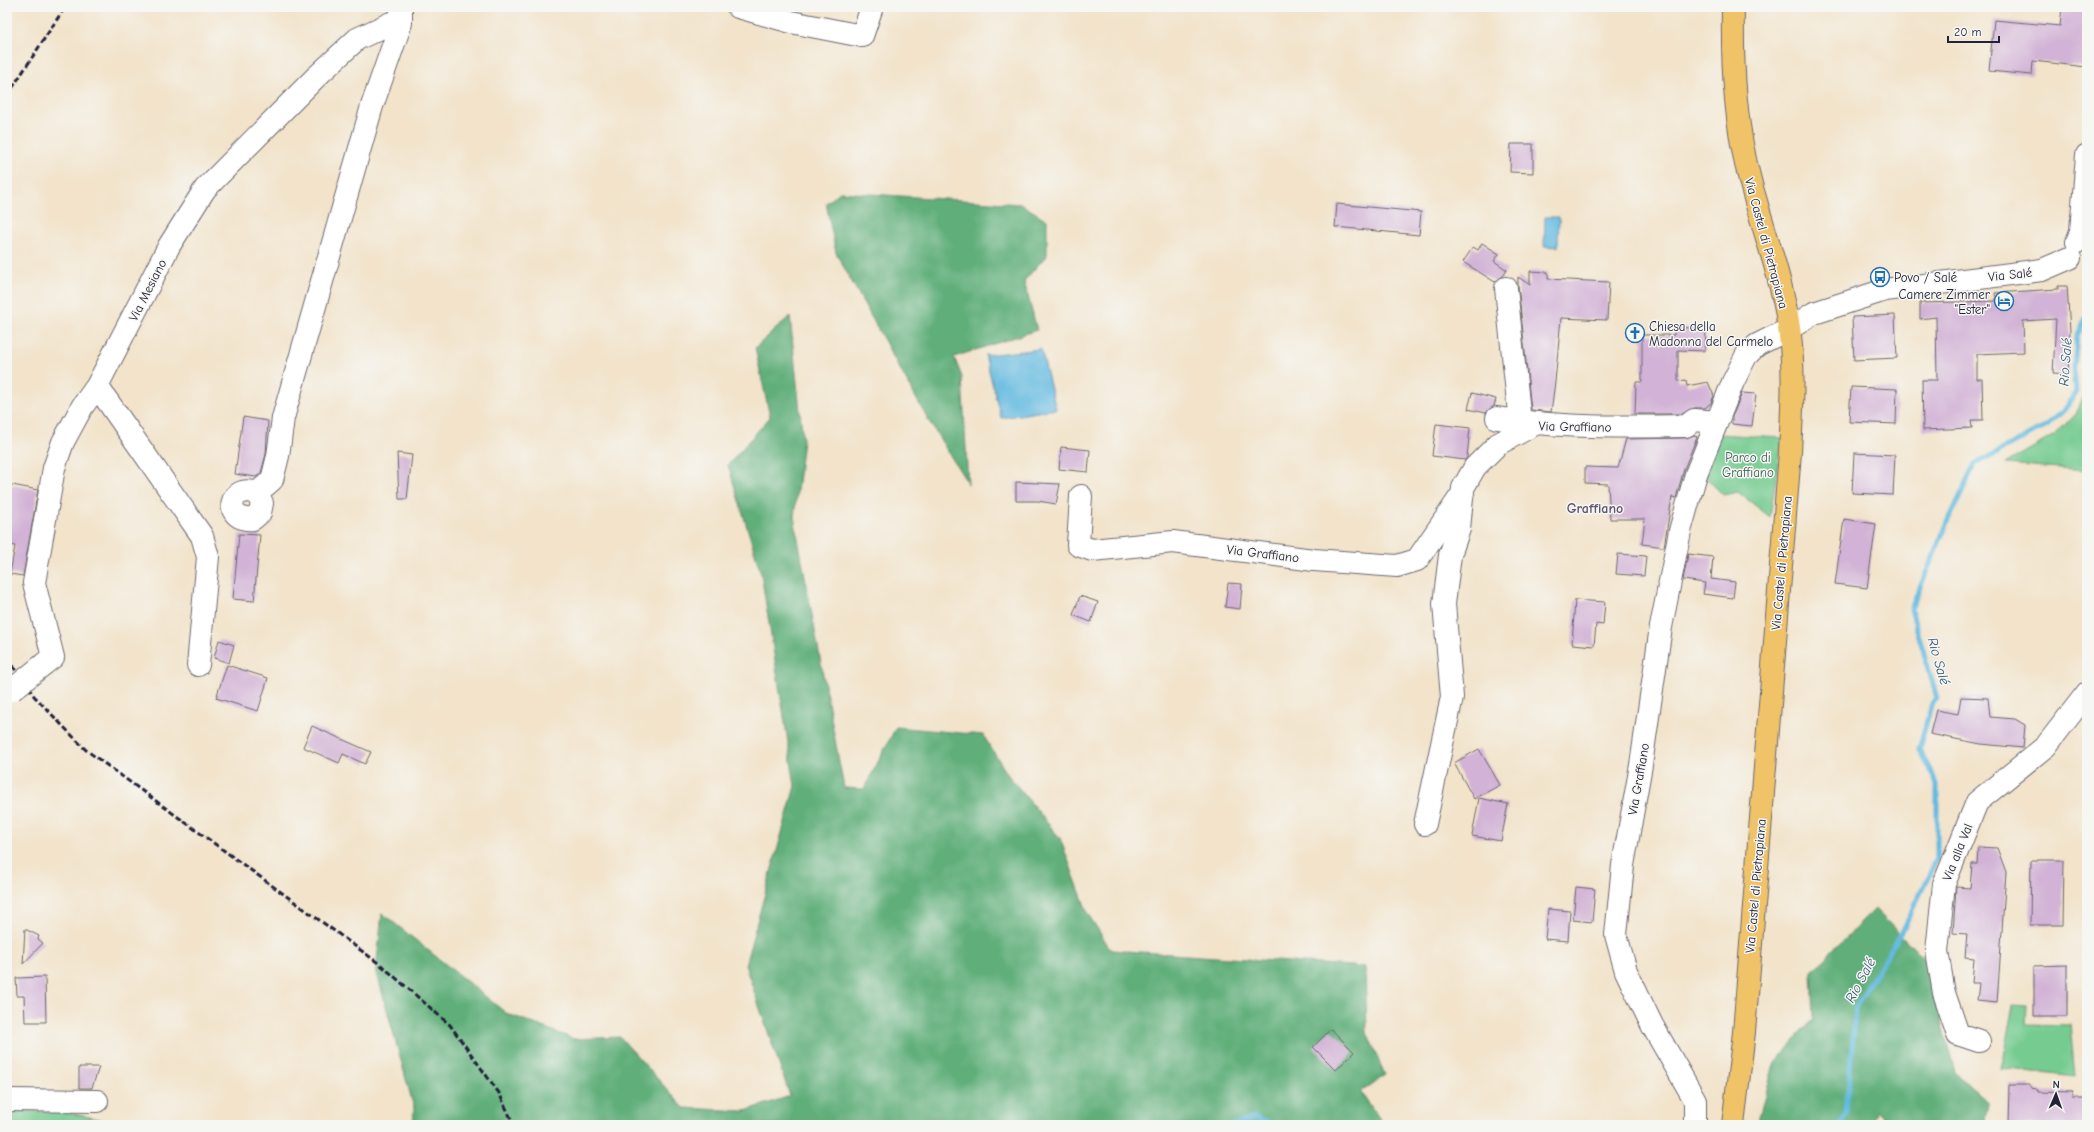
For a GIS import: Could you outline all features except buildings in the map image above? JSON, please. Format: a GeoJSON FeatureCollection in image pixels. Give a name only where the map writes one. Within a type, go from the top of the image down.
{"type":"FeatureCollection","features":[{"type":"Feature","properties":{"kind":"main road","name":"Via Castel di Pietrapiana"},"geometry":{"type":"LineString","coordinates":[[1733,7],[1732,53],[1734,93],[1741,142],[1751,184],[1782,294],[1789,329],[1791,367],[1790,452],[1744,1032],[1733,1125]]}},
{"type":"Feature","properties":{"kind":"street"},"geometry":{"type":"LineString","coordinates":[[738,7],[791,22],[862,36],[872,7]]}},
{"type":"Feature","properties":{"kind":"street"},"geometry":{"type":"LineString","coordinates":[[257,493],[272,480],[283,418],[372,106],[401,15]]}},
{"type":"Feature","properties":{"kind":"street","name":"Via Mesiano"},"geometry":{"type":"LineString","coordinates":[[12,690],[48,661],[34,583],[54,468],[63,442],[82,407],[97,386],[169,246],[205,189],[314,78],[357,39],[390,23],[401,15]]}},
{"type":"Feature","properties":{"kind":"street","name":"Via Salé"},"geometry":{"type":"LineString","coordinates":[[1789,329],[1814,313],[1885,290],[2042,270],[2080,252],[2087,154]]}},
{"type":"Feature","properties":{"kind":"street","name":"Via Graffiano"},"geometry":{"type":"LineString","coordinates":[[1506,288],[1528,423]]}},
{"type":"Feature","properties":{"kind":"street","name":"Via Graffiano"},"geometry":{"type":"LineString","coordinates":[[1695,1125],[1695,1100],[1652,1024],[1626,971],[1616,935],[1623,865],[1641,766],[1661,627],[1687,500],[1717,422],[1746,356],[1757,345],[1789,329]]}},
{"type":"Feature","properties":{"kind":"street"},"geometry":{"type":"LineString","coordinates":[[97,386],[202,536],[208,557],[198,665]]}},
{"type":"Feature","properties":{"kind":"street"},"geometry":{"type":"LineString","coordinates":[[1497,418],[1528,423]]}},
{"type":"Feature","properties":{"kind":"street","name":"Via Graffiano"},"geometry":{"type":"LineString","coordinates":[[1425,824],[1452,697],[1444,604],[1450,555],[1459,529],[1463,488],[1475,467],[1498,444],[1528,423],[1650,427],[1686,426],[1694,420],[1717,422]]}},
{"type":"Feature","properties":{"kind":"street","name":"Via Graffiano"},"geometry":{"type":"LineString","coordinates":[[1081,496],[1078,545],[1092,550],[1173,542],[1314,560],[1397,566],[1417,560],[1462,493]]}},
{"type":"Feature","properties":{"kind":"street","name":"Via alla Val"},"geometry":{"type":"LineString","coordinates":[[1979,1041],[1958,1034],[1944,993],[1936,951],[1944,884],[1977,802],[2046,746],[2087,692]]}},
{"type":"Feature","properties":{"kind":"street"},"geometry":{"type":"LineString","coordinates":[[7,1100],[97,1101]]}},
{"type":"Feature","properties":{"kind":"green space"},"geometry":{"type":"Polygon","coordinates":[[[840,192],[1021,204],[1047,220],[1047,255],[1024,281],[1037,330],[954,357],[962,377],[968,484],[927,418],[836,253],[826,203],[840,192]]]}},
{"type":"Feature","properties":{"kind":"green space"},"geometry":{"type":"Polygon","coordinates":[[[790,316],[803,440],[794,517],[844,788],[864,789],[896,727],[983,735],[1008,775],[1060,838],[1088,914],[1111,950],[1365,967],[1367,1032],[1385,1075],[1361,1092],[1384,1125],[413,1125],[414,1108],[376,970],[382,913],[506,1013],[574,1039],[620,1037],[684,1108],[745,1111],[790,1096],[745,965],[795,786],[761,573],[728,465],[770,417],[755,348],[790,316]]]}},
{"type":"Feature","properties":{"kind":"green space"},"geometry":{"type":"Polygon","coordinates":[[[2087,349],[2087,470],[2005,464],[2056,434],[2076,413],[2086,391],[2084,370],[2087,349]]]}},
{"type":"Feature","properties":{"kind":"green space","name":"Parco di Graffiano"},"geometry":{"type":"Polygon","coordinates":[[[1718,434],[1782,438],[1770,517],[1738,492],[1723,495],[1703,474],[1718,434]]]}},
{"type":"Feature","properties":{"kind":"green space"},"geometry":{"type":"Polygon","coordinates":[[[1875,909],[1924,958],[1955,1073],[1988,1102],[1984,1125],[1898,1125],[1875,1112],[1871,1125],[1757,1125],[1774,1064],[1814,1019],[1812,971],[1875,909]]]}},
{"type":"Feature","properties":{"kind":"green space"},"geometry":{"type":"Polygon","coordinates":[[[2013,1005],[2027,1006],[2026,1024],[2070,1025],[2075,1077],[2001,1068],[2013,1005]]]}},
{"type":"Feature","properties":{"kind":"green space"},"geometry":{"type":"Polygon","coordinates":[[[7,1110],[69,1113],[129,1125],[7,1125],[7,1110]]]}},
{"type":"Feature","properties":{"kind":"water"},"geometry":{"type":"Polygon","coordinates":[[[1545,217],[1559,217],[1558,247],[1544,246],[1545,217]]]}},
{"type":"Feature","properties":{"kind":"water"},"geometry":{"type":"Polygon","coordinates":[[[1041,349],[1056,409],[1001,418],[985,355],[1041,349]]]}},
{"type":"Feature","properties":{"kind":"waterway","name":"Rio Salé"},"geometry":{"type":"LineString","coordinates":[[1839,1125],[1846,1112],[1856,1006],[1905,926],[1937,858],[1937,784],[1919,749],[1931,706],[1937,698],[1911,609],[1942,535],[1975,464],[2048,425],[2063,411],[2076,392],[2074,368],[2077,336],[2087,316]]}},
{"type":"Feature","properties":{"kind":"waterway","name":"Rio Salé"},"geometry":{"type":"LineString","coordinates":[[1233,1125],[1255,1118],[1274,1125]]}},
{"type":"Feature","properties":{"kind":"waterway","name":"Rio Salé"},"geometry":{"type":"LineString","coordinates":[[588,1125],[620,1119],[625,1125]]}},
{"type":"Feature","properties":{"kind":"railway"},"geometry":{"type":"LineString","coordinates":[[7,96],[65,7]]}},
{"type":"Feature","properties":{"kind":"railway"},"geometry":{"type":"LineString","coordinates":[[7,658],[34,696],[86,750],[381,965],[450,1025],[499,1093],[514,1125]]}},
{"type":"Feature","properties":{"kind":"place","name":"Povo / Salé"},"geometry":{"type":"Point","coordinates":[1880,277]}},
{"type":"Feature","properties":{"kind":"place","name":"Camere Zimmer \"Ester\""},"geometry":{"type":"Point","coordinates":[2004,301]}},
{"type":"Feature","properties":{"kind":"place","name":"Chiesa della Madonna del Carmelo"},"geometry":{"type":"Point","coordinates":[1635,333]}},
{"type":"Feature","properties":{"kind":"district","name":"Graffiano"},"geometry":{"type":"Point","coordinates":[1595,508]}}]}
